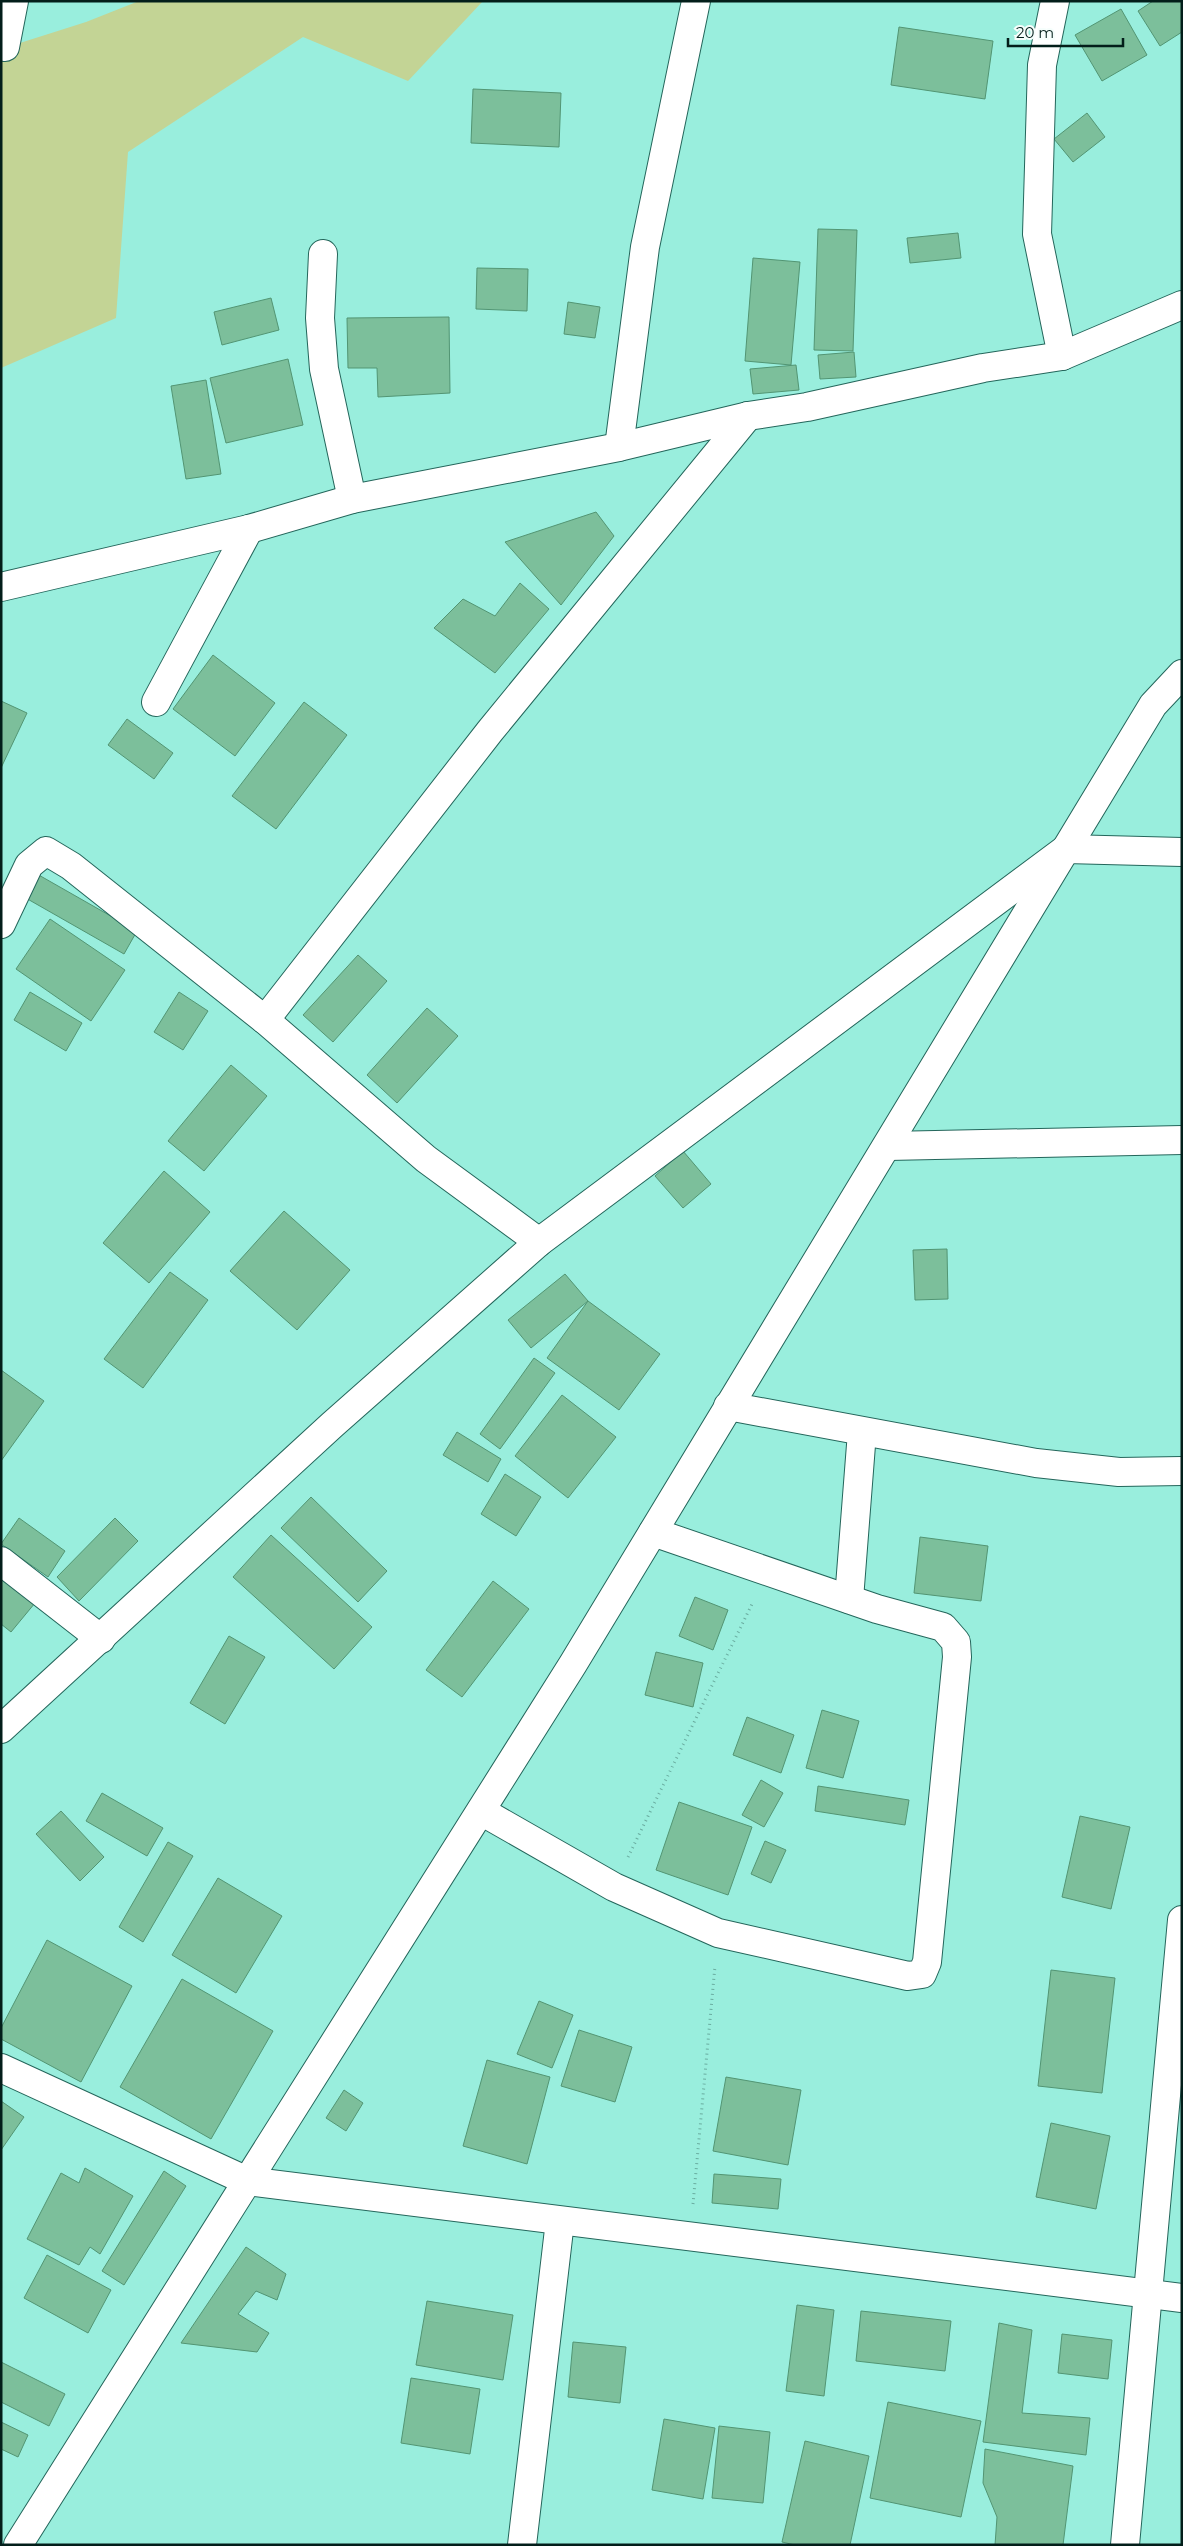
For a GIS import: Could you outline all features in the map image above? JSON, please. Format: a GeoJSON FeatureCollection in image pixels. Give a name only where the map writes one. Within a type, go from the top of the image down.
{"type":"FeatureCollection","features":[{"type":"Feature","properties":{"kind":"street"},"geometry":{"type":"LineString","coordinates":[[4,46],[14,1]]}},
{"type":"Feature","properties":{"kind":"street"},"geometry":{"type":"LineString","coordinates":[[619,447],[645,247],[696,1]]}},
{"type":"Feature","properties":{"kind":"street"},"geometry":{"type":"LineString","coordinates":[[1055,1],[1042,64],[1037,234],[1062,356]]}},
{"type":"Feature","properties":{"kind":"street"},"geometry":{"type":"LineString","coordinates":[[323,254],[320,318],[324,369],[352,499]]}},
{"type":"Feature","properties":{"kind":"street"},"geometry":{"type":"LineString","coordinates":[[1,587],[249,529],[352,499],[619,447],[748,416],[807,407],[983,368],[1062,356],[1182,305]]}},
{"type":"Feature","properties":{"kind":"street"},"geometry":{"type":"LineString","coordinates":[[265,1020],[490,731],[748,416]]}},
{"type":"Feature","properties":{"kind":"street"},"geometry":{"type":"LineString","coordinates":[[156,702],[249,529]]}},
{"type":"Feature","properties":{"kind":"street"},"geometry":{"type":"LineString","coordinates":[[18,2545],[481,1810],[653,1532],[1153,706],[1182,674]]}},
{"type":"Feature","properties":{"kind":"street"},"geometry":{"type":"LineString","coordinates":[[1,1729],[332,1425],[539,1242],[1066,849],[1182,852]]}},
{"type":"Feature","properties":{"kind":"street"},"geometry":{"type":"LineString","coordinates":[[1,924],[29,865],[46,851],[71,866],[265,1020],[426,1159],[539,1242]]}},
{"type":"Feature","properties":{"kind":"street"},"geometry":{"type":"LineString","coordinates":[[888,1146],[1182,1140]]}},
{"type":"Feature","properties":{"kind":"street"},"geometry":{"type":"LineString","coordinates":[[728,1406],[1036,1463],[1119,1472],[1182,1472]]}},
{"type":"Feature","properties":{"kind":"street"},"geometry":{"type":"LineString","coordinates":[[849,1599],[862,1432]]}},
{"type":"Feature","properties":{"kind":"street"},"geometry":{"type":"LineString","coordinates":[[481,1810],[614,1887],[718,1933],[908,1976],[922,1974],[927,1962],[957,1657],[956,1642],[943,1627],[877,1609],[653,1532]]}},
{"type":"Feature","properties":{"kind":"street"},"geometry":{"type":"LineString","coordinates":[[1,1561],[100,1639]]}},
{"type":"Feature","properties":{"kind":"street"},"geometry":{"type":"LineString","coordinates":[[1125,2545],[1182,1920]]}},
{"type":"Feature","properties":{"kind":"street"},"geometry":{"type":"LineString","coordinates":[[1,2068],[247,2181],[690,2238],[1182,2298]]}},
{"type":"Feature","properties":{"kind":"street"},"geometry":{"type":"LineString","coordinates":[[522,2545],[560,2221]]}},
{"type":"Feature","properties":{"kind":"path"},"geometry":{"type":"LineString","coordinates":[[614,1887],[768,1572]]}},
{"type":"Feature","properties":{"kind":"path"},"geometry":{"type":"LineString","coordinates":[[690,2238],[718,1933]]}},
{"type":"Feature","properties":{"kind":"green space"},"geometry":{"type":"Polygon","coordinates":[[[139,1],[483,1],[408,81],[303,37],[128,152],[116,318],[1,368],[1,49],[86,22],[139,1]]]}},
{"type":"Feature","properties":{"kind":"building"},"geometry":{"type":"Polygon","coordinates":[[[1153,1],[1182,1],[1182,32],[1160,46],[1138,11],[1153,1]]]}},
{"type":"Feature","properties":{"kind":"building"},"geometry":{"type":"Polygon","coordinates":[[[1121,9],[1147,55],[1102,81],[1075,35],[1121,9]]]}},
{"type":"Feature","properties":{"kind":"building"},"geometry":{"type":"Polygon","coordinates":[[[899,27],[993,41],[985,99],[891,85],[899,27]]]}},
{"type":"Feature","properties":{"kind":"building"},"geometry":{"type":"Polygon","coordinates":[[[473,89],[561,93],[559,147],[471,143],[473,89]]]}},
{"type":"Feature","properties":{"kind":"building"},"geometry":{"type":"Polygon","coordinates":[[[1087,113],[1105,137],[1073,162],[1054,139],[1087,113]]]}},
{"type":"Feature","properties":{"kind":"building"},"geometry":{"type":"Polygon","coordinates":[[[818,229],[857,230],[853,351],[814,350],[818,229]]]}},
{"type":"Feature","properties":{"kind":"building"},"geometry":{"type":"Polygon","coordinates":[[[958,233],[961,258],[910,263],[907,238],[958,233]]]}},
{"type":"Feature","properties":{"kind":"building"},"geometry":{"type":"Polygon","coordinates":[[[753,258],[800,262],[791,365],[745,361],[753,258]]]}},
{"type":"Feature","properties":{"kind":"building"},"geometry":{"type":"Polygon","coordinates":[[[477,268],[528,269],[527,311],[476,309],[477,268]]]}},
{"type":"Feature","properties":{"kind":"building"},"geometry":{"type":"Polygon","coordinates":[[[271,298],[279,330],[222,345],[214,312],[271,298]]]}},
{"type":"Feature","properties":{"kind":"building"},"geometry":{"type":"Polygon","coordinates":[[[568,302],[600,307],[595,338],[564,334],[568,302]]]}},
{"type":"Feature","properties":{"kind":"building"},"geometry":{"type":"Polygon","coordinates":[[[449,317],[450,393],[378,397],[377,368],[348,368],[347,318],[449,317]]]}},
{"type":"Feature","properties":{"kind":"building"},"geometry":{"type":"Polygon","coordinates":[[[854,352],[856,377],[820,379],[818,355],[854,352]]]}},
{"type":"Feature","properties":{"kind":"building"},"geometry":{"type":"Polygon","coordinates":[[[288,359],[303,425],[226,443],[210,378],[288,359]]]}},
{"type":"Feature","properties":{"kind":"building"},"geometry":{"type":"Polygon","coordinates":[[[796,365],[799,390],[753,394],[750,369],[796,365]]]}},
{"type":"Feature","properties":{"kind":"building"},"geometry":{"type":"Polygon","coordinates":[[[206,380],[221,474],[186,479],[171,386],[206,380]]]}},
{"type":"Feature","properties":{"kind":"building"},"geometry":{"type":"Polygon","coordinates":[[[596,512],[614,536],[561,605],[505,542],[596,512]]]}},
{"type":"Feature","properties":{"kind":"building"},"geometry":{"type":"Polygon","coordinates":[[[520,583],[549,609],[495,673],[434,628],[463,599],[495,616],[520,583]]]}},
{"type":"Feature","properties":{"kind":"building"},"geometry":{"type":"Polygon","coordinates":[[[213,655],[275,703],[235,756],[173,709],[213,655]]]}},
{"type":"Feature","properties":{"kind":"building"},"geometry":{"type":"Polygon","coordinates":[[[1,701],[27,713],[1,768],[1,701]]]}},
{"type":"Feature","properties":{"kind":"building"},"geometry":{"type":"Polygon","coordinates":[[[304,702],[347,735],[276,829],[232,796],[304,702]]]}},
{"type":"Feature","properties":{"kind":"building"},"geometry":{"type":"Polygon","coordinates":[[[127,719],[173,753],[154,779],[108,745],[127,719]]]}},
{"type":"Feature","properties":{"kind":"building"},"geometry":{"type":"Polygon","coordinates":[[[37,874],[137,931],[124,954],[24,897],[37,874]]]}},
{"type":"Feature","properties":{"kind":"building"},"geometry":{"type":"Polygon","coordinates":[[[50,919],[125,970],[91,1021],[16,969],[50,919]]]}},
{"type":"Feature","properties":{"kind":"building"},"geometry":{"type":"Polygon","coordinates":[[[358,955],[387,981],[333,1042],[303,1015],[358,955]]]}},
{"type":"Feature","properties":{"kind":"building"},"geometry":{"type":"Polygon","coordinates":[[[30,992],[82,1023],[66,1051],[14,1020],[30,992]]]}},
{"type":"Feature","properties":{"kind":"building"},"geometry":{"type":"Polygon","coordinates":[[[179,992],[208,1011],[183,1050],[154,1032],[179,992]]]}},
{"type":"Feature","properties":{"kind":"building"},"geometry":{"type":"Polygon","coordinates":[[[427,1008],[458,1036],[397,1103],[367,1075],[427,1008]]]}},
{"type":"Feature","properties":{"kind":"building"},"geometry":{"type":"Polygon","coordinates":[[[231,1065],[267,1096],[204,1171],[168,1141],[231,1065]]]}},
{"type":"Feature","properties":{"kind":"building"},"geometry":{"type":"Polygon","coordinates":[[[683,1151],[711,1184],[683,1208],[655,1176],[683,1151]]]}},
{"type":"Feature","properties":{"kind":"building"},"geometry":{"type":"Polygon","coordinates":[[[164,1171],[210,1212],[149,1283],[103,1243],[164,1171]]]}},
{"type":"Feature","properties":{"kind":"building"},"geometry":{"type":"Polygon","coordinates":[[[284,1211],[350,1270],[297,1330],[230,1271],[284,1211]]]}},
{"type":"Feature","properties":{"kind":"building"},"geometry":{"type":"Polygon","coordinates":[[[947,1249],[948,1299],[915,1300],[913,1250],[947,1249]]]}},
{"type":"Feature","properties":{"kind":"building"},"geometry":{"type":"Polygon","coordinates":[[[170,1272],[208,1300],[143,1388],[104,1359],[170,1272]]]}},
{"type":"Feature","properties":{"kind":"building"},"geometry":{"type":"Polygon","coordinates":[[[565,1274],[588,1301],[531,1348],[508,1320],[565,1274]]]}},
{"type":"Feature","properties":{"kind":"building"},"geometry":{"type":"Polygon","coordinates":[[[588,1301],[660,1354],[619,1410],[547,1358],[588,1301]]]}},
{"type":"Feature","properties":{"kind":"building"},"geometry":{"type":"Polygon","coordinates":[[[534,1358],[555,1373],[500,1449],[480,1434],[534,1358]]]}},
{"type":"Feature","properties":{"kind":"building"},"geometry":{"type":"Polygon","coordinates":[[[1,1370],[44,1401],[1,1461],[1,1370]]]}},
{"type":"Feature","properties":{"kind":"building"},"geometry":{"type":"Polygon","coordinates":[[[562,1395],[616,1437],[568,1498],[515,1456],[562,1395]]]}},
{"type":"Feature","properties":{"kind":"building"},"geometry":{"type":"Polygon","coordinates":[[[457,1432],[501,1459],[488,1482],[443,1455],[457,1432]]]}},
{"type":"Feature","properties":{"kind":"building"},"geometry":{"type":"Polygon","coordinates":[[[505,1474],[541,1497],[516,1536],[481,1514],[505,1474]]]}},
{"type":"Feature","properties":{"kind":"building"},"geometry":{"type":"Polygon","coordinates":[[[311,1497],[387,1571],[358,1602],[281,1528],[311,1497]]]}},
{"type":"Feature","properties":{"kind":"building"},"geometry":{"type":"Polygon","coordinates":[[[19,1518],[65,1551],[48,1577],[1,1544],[19,1518]]]}},
{"type":"Feature","properties":{"kind":"building"},"geometry":{"type":"Polygon","coordinates":[[[115,1518],[138,1541],[79,1601],[57,1577],[115,1518]]]}},
{"type":"Feature","properties":{"kind":"building"},"geometry":{"type":"Polygon","coordinates":[[[271,1535],[372,1627],[334,1669],[233,1577],[271,1535]]]}},
{"type":"Feature","properties":{"kind":"building"},"geometry":{"type":"Polygon","coordinates":[[[920,1537],[988,1546],[981,1601],[914,1593],[920,1537]]]}},
{"type":"Feature","properties":{"kind":"building"},"geometry":{"type":"Polygon","coordinates":[[[1,1575],[35,1603],[11,1632],[1,1624],[1,1575]]]}},
{"type":"Feature","properties":{"kind":"building"},"geometry":{"type":"Polygon","coordinates":[[[493,1581],[529,1609],[462,1697],[426,1670],[493,1581]]]}},
{"type":"Feature","properties":{"kind":"building"},"geometry":{"type":"Polygon","coordinates":[[[695,1597],[728,1610],[713,1650],[679,1636],[695,1597]]]}},
{"type":"Feature","properties":{"kind":"building"},"geometry":{"type":"Polygon","coordinates":[[[229,1636],[265,1657],[225,1724],[190,1703],[229,1636]]]}},
{"type":"Feature","properties":{"kind":"building"},"geometry":{"type":"Polygon","coordinates":[[[656,1652],[703,1663],[693,1707],[645,1695],[656,1652]]]}},
{"type":"Feature","properties":{"kind":"building"},"geometry":{"type":"Polygon","coordinates":[[[822,1710],[859,1721],[843,1778],[806,1768],[822,1710]]]}},
{"type":"Feature","properties":{"kind":"building"},"geometry":{"type":"Polygon","coordinates":[[[747,1717],[794,1735],[781,1773],[733,1755],[747,1717]]]}},
{"type":"Feature","properties":{"kind":"building"},"geometry":{"type":"Polygon","coordinates":[[[761,1780],[783,1793],[764,1827],[742,1815],[761,1780]]]}},
{"type":"Feature","properties":{"kind":"building"},"geometry":{"type":"Polygon","coordinates":[[[818,1786],[909,1800],[905,1825],[815,1811],[818,1786]]]}},
{"type":"Feature","properties":{"kind":"building"},"geometry":{"type":"Polygon","coordinates":[[[102,1793],[163,1828],[147,1856],[86,1821],[102,1793]]]}},
{"type":"Feature","properties":{"kind":"building"},"geometry":{"type":"Polygon","coordinates":[[[679,1802],[752,1827],[728,1895],[656,1870],[679,1802]]]}},
{"type":"Feature","properties":{"kind":"building"},"geometry":{"type":"Polygon","coordinates":[[[61,1811],[104,1857],[80,1881],[36,1834],[61,1811]]]}},
{"type":"Feature","properties":{"kind":"building"},"geometry":{"type":"Polygon","coordinates":[[[1080,1816],[1130,1827],[1111,1909],[1062,1897],[1080,1816]]]}},
{"type":"Feature","properties":{"kind":"building"},"geometry":{"type":"Polygon","coordinates":[[[765,1841],[786,1850],[771,1883],[751,1874],[765,1841]]]}},
{"type":"Feature","properties":{"kind":"building"},"geometry":{"type":"Polygon","coordinates":[[[168,1842],[193,1856],[143,1942],[119,1927],[168,1842]]]}},
{"type":"Feature","properties":{"kind":"building"},"geometry":{"type":"Polygon","coordinates":[[[218,1878],[282,1916],[236,1993],[172,1955],[218,1878]]]}},
{"type":"Feature","properties":{"kind":"building"},"geometry":{"type":"Polygon","coordinates":[[[47,1940],[132,1986],[81,2082],[1,2039],[1,2028],[47,1940]]]}},
{"type":"Feature","properties":{"kind":"building"},"geometry":{"type":"Polygon","coordinates":[[[1051,1970],[1115,1978],[1102,2093],[1038,2086],[1051,1970]]]}},
{"type":"Feature","properties":{"kind":"building"},"geometry":{"type":"Polygon","coordinates":[[[182,1979],[273,2031],[211,2139],[120,2087],[182,1979]]]}},
{"type":"Feature","properties":{"kind":"building"},"geometry":{"type":"Polygon","coordinates":[[[539,2001],[573,2015],[552,2068],[517,2054],[539,2001]]]}},
{"type":"Feature","properties":{"kind":"building"},"geometry":{"type":"Polygon","coordinates":[[[579,2030],[632,2047],[615,2102],[561,2086],[579,2030]]]}},
{"type":"Feature","properties":{"kind":"building"},"geometry":{"type":"Polygon","coordinates":[[[487,2060],[550,2077],[527,2164],[463,2146],[487,2060]]]}},
{"type":"Feature","properties":{"kind":"building"},"geometry":{"type":"Polygon","coordinates":[[[726,2077],[801,2090],[788,2165],[713,2151],[726,2077]]]}},
{"type":"Feature","properties":{"kind":"building"},"geometry":{"type":"Polygon","coordinates":[[[344,2090],[363,2103],[346,2131],[326,2118],[344,2090]]]}},
{"type":"Feature","properties":{"kind":"building"},"geometry":{"type":"Polygon","coordinates":[[[1,2101],[24,2117],[1,2150],[1,2101]]]}},
{"type":"Feature","properties":{"kind":"building"},"geometry":{"type":"Polygon","coordinates":[[[1051,2123],[1110,2136],[1096,2209],[1036,2197],[1051,2123]]]}},
{"type":"Feature","properties":{"kind":"building"},"geometry":{"type":"Polygon","coordinates":[[[85,2168],[133,2196],[100,2254],[90,2247],[79,2265],[27,2239],[61,2173],[79,2183],[85,2168]]]}},
{"type":"Feature","properties":{"kind":"building"},"geometry":{"type":"Polygon","coordinates":[[[164,2171],[186,2186],[124,2285],[102,2271],[164,2171]]]}},
{"type":"Feature","properties":{"kind":"building"},"geometry":{"type":"Polygon","coordinates":[[[714,2174],[781,2179],[778,2209],[712,2203],[714,2174]]]}},
{"type":"Feature","properties":{"kind":"building"},"geometry":{"type":"Polygon","coordinates":[[[246,2247],[286,2274],[277,2300],[256,2291],[238,2314],[269,2333],[257,2352],[181,2343],[246,2247]]]}},
{"type":"Feature","properties":{"kind":"building"},"geometry":{"type":"Polygon","coordinates":[[[47,2255],[111,2290],[88,2333],[24,2298],[47,2255]]]}},
{"type":"Feature","properties":{"kind":"building"},"geometry":{"type":"Polygon","coordinates":[[[427,2301],[513,2315],[503,2380],[416,2365],[427,2301]]]}},
{"type":"Feature","properties":{"kind":"building"},"geometry":{"type":"Polygon","coordinates":[[[797,2305],[834,2310],[824,2396],[786,2391],[797,2305]]]}},
{"type":"Feature","properties":{"kind":"building"},"geometry":{"type":"Polygon","coordinates":[[[861,2311],[951,2321],[945,2371],[856,2361],[861,2311]]]}},
{"type":"Feature","properties":{"kind":"building"},"geometry":{"type":"Polygon","coordinates":[[[999,2323],[1032,2330],[1022,2413],[1090,2418],[1086,2455],[983,2442],[999,2323]]]}},
{"type":"Feature","properties":{"kind":"building"},"geometry":{"type":"Polygon","coordinates":[[[1062,2334],[1112,2340],[1108,2379],[1058,2373],[1062,2334]]]}},
{"type":"Feature","properties":{"kind":"building"},"geometry":{"type":"Polygon","coordinates":[[[573,2342],[626,2347],[620,2403],[568,2397],[573,2342]]]}},
{"type":"Feature","properties":{"kind":"building"},"geometry":{"type":"Polygon","coordinates":[[[1,2362],[65,2394],[49,2426],[1,2402],[1,2362]]]}},
{"type":"Feature","properties":{"kind":"building"},"geometry":{"type":"Polygon","coordinates":[[[411,2378],[480,2389],[470,2454],[401,2443],[411,2378]]]}},
{"type":"Feature","properties":{"kind":"building"},"geometry":{"type":"Polygon","coordinates":[[[888,2402],[981,2421],[961,2517],[870,2498],[888,2402]]]}},
{"type":"Feature","properties":{"kind":"building"},"geometry":{"type":"Polygon","coordinates":[[[664,2419],[715,2428],[703,2499],[652,2490],[664,2419]]]}},
{"type":"Feature","properties":{"kind":"building"},"geometry":{"type":"Polygon","coordinates":[[[1,2422],[28,2435],[18,2457],[1,2449],[1,2422]]]}},
{"type":"Feature","properties":{"kind":"building"},"geometry":{"type":"Polygon","coordinates":[[[719,2426],[770,2432],[763,2503],[712,2498],[719,2426]]]}},
{"type":"Feature","properties":{"kind":"building"},"geometry":{"type":"Polygon","coordinates":[[[805,2441],[869,2456],[850,2545],[795,2545],[782,2542],[805,2441]]]}},
{"type":"Feature","properties":{"kind":"building"},"geometry":{"type":"Polygon","coordinates":[[[985,2449],[1073,2466],[1063,2545],[995,2545],[997,2517],[983,2483],[985,2449]]]}}]}
